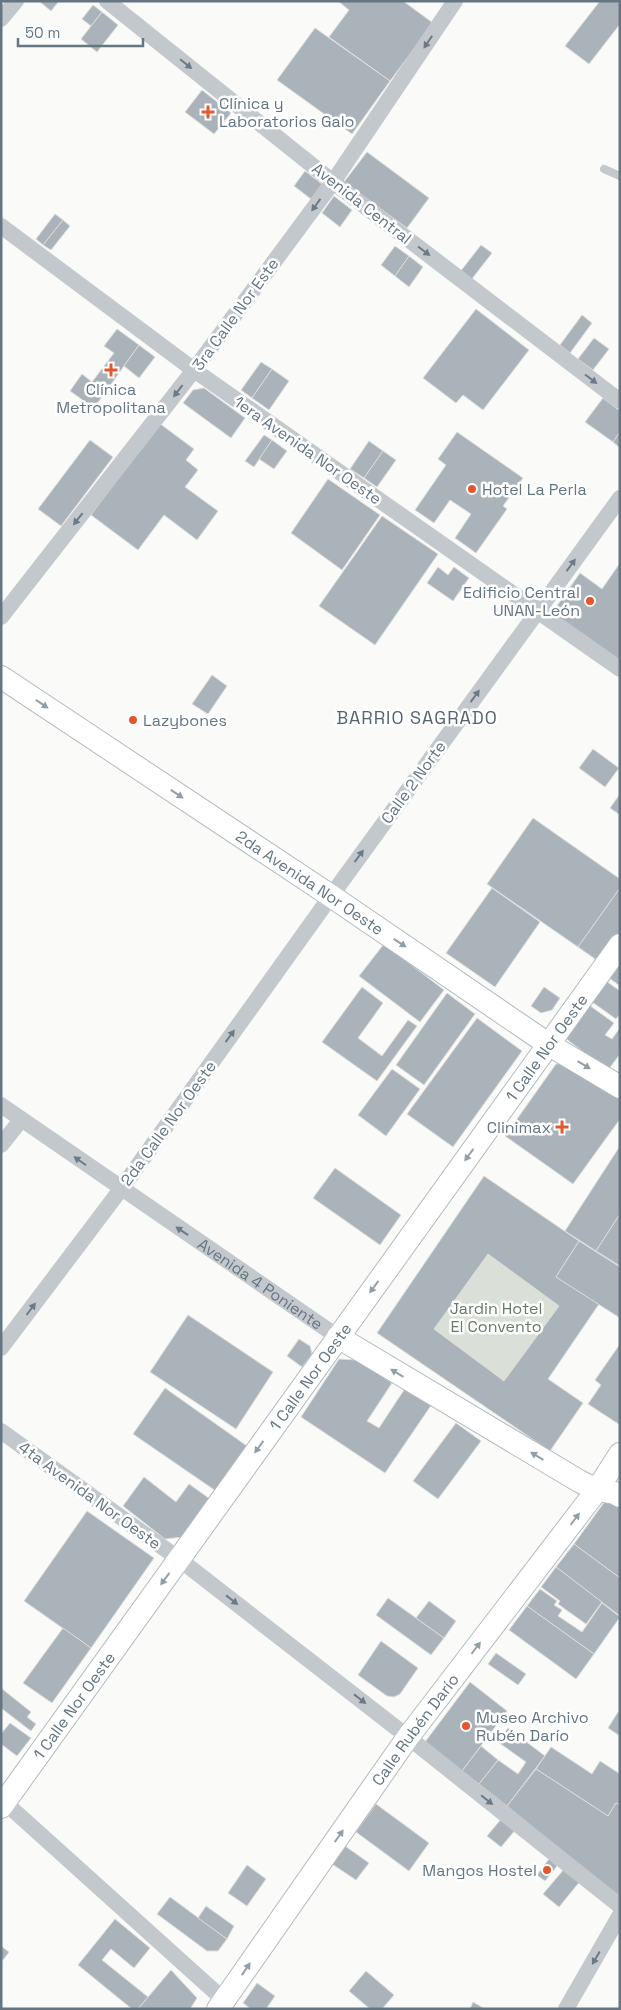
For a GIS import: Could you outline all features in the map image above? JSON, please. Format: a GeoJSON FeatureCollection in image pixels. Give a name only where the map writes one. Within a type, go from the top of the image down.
{"type":"FeatureCollection","features":[{"type":"Feature","properties":{"kind":"street"},"geometry":{"type":"LineString","coordinates":[[1,19],[16,1]]}},
{"type":"Feature","properties":{"kind":"street","name":"Avenida Central"},"geometry":{"type":"LineString","coordinates":[[107,1],[333,182],[620,401]]}},
{"type":"Feature","properties":{"kind":"street","name":"3ra Calle Nor Este"},"geometry":{"type":"LineString","coordinates":[[1,617],[194,370],[333,182],[455,1]]}},
{"type":"Feature","properties":{"kind":"street","name":"1era Avenida Nor Oeste"},"geometry":{"type":"LineString","coordinates":[[1,226],[194,370],[620,668]]}},
{"type":"Feature","properties":{"kind":"street","name":"Calle 2 Norte"},"geometry":{"type":"LineString","coordinates":[[331,896],[620,498]]}},
{"type":"Feature","properties":{"kind":"street","name":"2da Avenida Nor Oeste"},"geometry":{"type":"LineString","coordinates":[[1,678],[331,896],[548,1044],[620,1087]]}},
{"type":"Feature","properties":{"kind":"street","name":"2da Calle Nor Oeste"},"geometry":{"type":"LineString","coordinates":[[1,1348],[120,1189],[331,896]]}},
{"type":"Feature","properties":{"kind":"street","name":"1 Calle Nor Oeste"},"geometry":{"type":"LineString","coordinates":[[2,1803],[620,945]]}},
{"type":"Feature","properties":{"kind":"street","name":"Avenida 4 Poniente"},"geometry":{"type":"LineString","coordinates":[[1,1105],[120,1189],[338,1337],[588,1485],[620,1496]]}},
{"type":"Feature","properties":{"kind":"street"},"geometry":{"type":"LineString","coordinates":[[1,1145],[21,1120]]}},
{"type":"Feature","properties":{"kind":"street","name":"4ta Avenida Nor Oeste"},"geometry":{"type":"LineString","coordinates":[[1,1431],[179,1559],[408,1737],[620,1906]]}},
{"type":"Feature","properties":{"kind":"street","name":"Calle Rubén Darío"},"geometry":{"type":"LineString","coordinates":[[221,2004],[588,1485],[620,1454]]}},
{"type":"Feature","properties":{"kind":"street"},"geometry":{"type":"LineString","coordinates":[[2,1803],[221,2004]]}},
{"type":"Feature","properties":{"kind":"street"},"geometry":{"type":"LineString","coordinates":[[566,2009],[620,1915]]}},
{"type":"Feature","properties":{"kind":"lane"},"geometry":{"type":"LineString","coordinates":[[604,169],[620,176]]}},
{"type":"Feature","properties":{"kind":"green space","name":"Jardin Hotel El Convento"},"geometry":{"type":"Polygon","coordinates":[[[488,1254],[559,1306],[504,1381],[434,1329],[488,1254]]]}},
{"type":"Feature","properties":{"kind":"building"},"geometry":{"type":"Polygon","coordinates":[[[39,1],[59,1],[51,11],[39,1]]]}},
{"type":"Feature","properties":{"kind":"building"},"geometry":{"type":"Polygon","coordinates":[[[338,1],[403,1],[433,23],[390,81],[329,37],[349,10],[338,1]]]}},
{"type":"Feature","properties":{"kind":"building"},"geometry":{"type":"Polygon","coordinates":[[[600,1],[620,1],[620,24],[589,64],[565,46],[600,1]]]}},
{"type":"Feature","properties":{"kind":"building"},"geometry":{"type":"Polygon","coordinates":[[[93,5],[102,12],[91,26],[82,19],[93,5]]]}},
{"type":"Feature","properties":{"kind":"building"},"geometry":{"type":"Polygon","coordinates":[[[102,12],[118,25],[97,52],[81,39],[102,12]]]}},
{"type":"Feature","properties":{"kind":"building"},"geometry":{"type":"Polygon","coordinates":[[[315,28],[390,81],[352,134],[277,80],[315,28]]]}},
{"type":"Feature","properties":{"kind":"building","name":"Clínica y Laboratorios Galo"},"geometry":{"type":"Polygon","coordinates":[[[202,90],[231,113],[214,134],[185,112],[202,90]]]}},
{"type":"Feature","properties":{"kind":"building"},"geometry":{"type":"Polygon","coordinates":[[[367,152],[429,198],[407,228],[344,182],[367,152]]]}},
{"type":"Feature","properties":{"kind":"building"},"geometry":{"type":"Polygon","coordinates":[[[305,171],[322,184],[311,199],[294,186],[305,171]]]}},
{"type":"Feature","properties":{"kind":"building"},"geometry":{"type":"Polygon","coordinates":[[[334,196],[352,210],[340,227],[322,213],[334,196]]]}},
{"type":"Feature","properties":{"kind":"building"},"geometry":{"type":"Polygon","coordinates":[[[55,214],[63,220],[43,245],[36,239],[55,214]]]}},
{"type":"Feature","properties":{"kind":"building"},"geometry":{"type":"Polygon","coordinates":[[[63,220],[70,226],[51,250],[43,245],[63,220]]]}},
{"type":"Feature","properties":{"kind":"building"},"geometry":{"type":"Polygon","coordinates":[[[481,245],[492,253],[471,280],[460,272],[481,245]]]}},
{"type":"Feature","properties":{"kind":"building"},"geometry":{"type":"Polygon","coordinates":[[[395,246],[409,256],[395,276],[381,265],[395,246]]]}},
{"type":"Feature","properties":{"kind":"building"},"geometry":{"type":"Polygon","coordinates":[[[409,256],[423,267],[409,287],[395,276],[409,256]]]}},
{"type":"Feature","properties":{"kind":"building"},"geometry":{"type":"Polygon","coordinates":[[[476,309],[529,350],[483,410],[463,395],[456,403],[423,378],[476,309]]]}},
{"type":"Feature","properties":{"kind":"building"},"geometry":{"type":"Polygon","coordinates":[[[582,315],[592,323],[570,353],[560,345],[582,315]]]}},
{"type":"Feature","properties":{"kind":"building","name":"Clínica Metropolitana"},"geometry":{"type":"Polygon","coordinates":[[[117,329],[139,345],[94,408],[70,391],[82,374],[92,382],[114,353],[104,346],[117,329]]]}},
{"type":"Feature","properties":{"kind":"building"},"geometry":{"type":"Polygon","coordinates":[[[594,338],[609,349],[593,370],[578,359],[594,338]]]}},
{"type":"Feature","properties":{"kind":"building"},"geometry":{"type":"Polygon","coordinates":[[[139,345],[155,357],[139,378],[124,366],[139,345]]]}},
{"type":"Feature","properties":{"kind":"building"},"geometry":{"type":"Polygon","coordinates":[[[261,362],[272,369],[252,398],[241,390],[261,362]]]}},
{"type":"Feature","properties":{"kind":"building"},"geometry":{"type":"Polygon","coordinates":[[[272,369],[289,381],[269,410],[252,398],[272,369]]]}},
{"type":"Feature","properties":{"kind":"building"},"geometry":{"type":"Polygon","coordinates":[[[204,388],[245,418],[231,438],[183,403],[193,390],[204,388]]]}},
{"type":"Feature","properties":{"kind":"building"},"geometry":{"type":"Polygon","coordinates":[[[603,398],[620,411],[620,432],[613,442],[585,422],[603,398]]]}},
{"type":"Feature","properties":{"kind":"building"},"geometry":{"type":"Polygon","coordinates":[[[159,423],[194,449],[186,460],[198,470],[185,487],[218,511],[197,540],[164,515],[138,550],[91,515],[159,423]]]}},
{"type":"Feature","properties":{"kind":"building","name":"Hotel La Perla"},"geometry":{"type":"Polygon","coordinates":[[[457,432],[523,478],[503,506],[507,509],[476,553],[455,538],[471,514],[450,500],[434,523],[415,510],[446,465],[438,459],[457,432]]]}},
{"type":"Feature","properties":{"kind":"building"},"geometry":{"type":"Polygon","coordinates":[[[620,432],[620,448],[613,442],[620,432]]]}},
{"type":"Feature","properties":{"kind":"building"},"geometry":{"type":"Polygon","coordinates":[[[264,435],[272,440],[254,467],[245,461],[264,435]]]}},
{"type":"Feature","properties":{"kind":"building"},"geometry":{"type":"Polygon","coordinates":[[[90,440],[113,457],[61,526],[38,509],[90,440]]]}},
{"type":"Feature","properties":{"kind":"building"},"geometry":{"type":"Polygon","coordinates":[[[272,440],[287,451],[274,469],[259,459],[272,440]]]}},
{"type":"Feature","properties":{"kind":"building"},"geometry":{"type":"Polygon","coordinates":[[[369,441],[383,451],[364,478],[350,469],[369,441]]]}},
{"type":"Feature","properties":{"kind":"building"},"geometry":{"type":"Polygon","coordinates":[[[383,451],[396,460],[377,487],[364,478],[383,451]]]}},
{"type":"Feature","properties":{"kind":"building"},"geometry":{"type":"Polygon","coordinates":[[[328,479],[380,515],[342,570],[291,533],[328,479]]]}},
{"type":"Feature","properties":{"kind":"building"},"geometry":{"type":"Polygon","coordinates":[[[382,516],[438,554],[375,645],[319,606],[382,516]]]}},
{"type":"Feature","properties":{"kind":"building","name":"Edificio Central UNAN-León"},"geometry":{"type":"Polygon","coordinates":[[[620,563],[620,661],[552,613],[580,573],[602,589],[620,563]]]}},
{"type":"Feature","properties":{"kind":"building"},"geometry":{"type":"Polygon","coordinates":[[[438,567],[448,575],[454,567],[469,578],[453,601],[427,583],[438,567]]]}},
{"type":"Feature","properties":{"kind":"building"},"geometry":{"type":"Polygon","coordinates":[[[212,675],[227,686],[208,714],[192,704],[212,675]]]}},
{"type":"Feature","properties":{"kind":"building"},"geometry":{"type":"Polygon","coordinates":[[[593,749],[619,768],[605,787],[579,768],[593,749]]]}},
{"type":"Feature","properties":{"kind":"building"},"geometry":{"type":"Polygon","coordinates":[[[620,794],[620,815],[610,808],[620,794]]]}},
{"type":"Feature","properties":{"kind":"building"},"geometry":{"type":"Polygon","coordinates":[[[533,818],[620,879],[620,888],[578,947],[487,884],[533,818]]]}},
{"type":"Feature","properties":{"kind":"building"},"geometry":{"type":"Polygon","coordinates":[[[492,888],[540,922],[495,987],[446,953],[492,888]]]}},
{"type":"Feature","properties":{"kind":"building"},"geometry":{"type":"Polygon","coordinates":[[[620,888],[620,936],[601,963],[578,947],[620,888]]]}},
{"type":"Feature","properties":{"kind":"building"},"geometry":{"type":"Polygon","coordinates":[[[384,944],[444,990],[420,1022],[359,976],[384,944]]]}},
{"type":"Feature","properties":{"kind":"building"},"geometry":{"type":"Polygon","coordinates":[[[620,954],[620,986],[605,975],[620,954]]]}},
{"type":"Feature","properties":{"kind":"building"},"geometry":{"type":"Polygon","coordinates":[[[603,979],[620,991],[620,1014],[616,1019],[588,999],[603,979]]]}},
{"type":"Feature","properties":{"kind":"building"},"geometry":{"type":"Polygon","coordinates":[[[362,987],[383,1003],[358,1038],[382,1056],[408,1020],[417,1026],[377,1081],[322,1042],[362,987]]]}},
{"type":"Feature","properties":{"kind":"building"},"geometry":{"type":"Polygon","coordinates":[[[544,987],[560,998],[552,1010],[541,1013],[531,1006],[544,987]]]}},
{"type":"Feature","properties":{"kind":"building"},"geometry":{"type":"Polygon","coordinates":[[[447,993],[475,1014],[424,1085],[396,1065],[447,993]]]}},
{"type":"Feature","properties":{"kind":"building"},"geometry":{"type":"Polygon","coordinates":[[[589,1005],[614,1023],[605,1035],[612,1039],[620,1028],[620,1054],[608,1070],[565,1038],[589,1005]]]}},
{"type":"Feature","properties":{"kind":"building"},"geometry":{"type":"Polygon","coordinates":[[[477,1018],[522,1051],[453,1147],[407,1114],[477,1018]]]}},
{"type":"Feature","properties":{"kind":"building","name":"Clinimax"},"geometry":{"type":"Polygon","coordinates":[[[569,1063],[620,1099],[620,1119],[573,1184],[505,1136],[556,1064],[569,1063]]]}},
{"type":"Feature","properties":{"kind":"building"},"geometry":{"type":"Polygon","coordinates":[[[392,1069],[420,1089],[386,1136],[358,1115],[392,1069]]]}},
{"type":"Feature","properties":{"kind":"building"},"geometry":{"type":"Polygon","coordinates":[[[620,1146],[620,1214],[596,1251],[565,1231],[620,1146]]]}},
{"type":"Feature","properties":{"kind":"building"},"geometry":{"type":"Polygon","coordinates":[[[335,1168],[401,1215],[380,1245],[313,1198],[335,1168]]]}},
{"type":"Feature","properties":{"kind":"building"},"geometry":{"type":"Polygon","coordinates":[[[484,1176],[579,1241],[556,1277],[599,1304],[548,1379],[583,1403],[550,1451],[377,1333],[484,1176]],[[488,1254],[434,1329],[504,1381],[559,1306],[488,1254]]]}},
{"type":"Feature","properties":{"kind":"building"},"geometry":{"type":"Polygon","coordinates":[[[620,1214],[620,1266],[596,1251],[620,1214]]]}},
{"type":"Feature","properties":{"kind":"building"},"geometry":{"type":"Polygon","coordinates":[[[579,1241],[620,1267],[620,1318],[556,1277],[579,1241]]]}},
{"type":"Feature","properties":{"kind":"building"},"geometry":{"type":"Polygon","coordinates":[[[188,1315],[273,1372],[236,1429],[150,1372],[188,1315]]]}},
{"type":"Feature","properties":{"kind":"building"},"geometry":{"type":"Polygon","coordinates":[[[299,1339],[310,1346],[312,1354],[302,1367],[287,1356],[299,1339]]]}},
{"type":"Feature","properties":{"kind":"building"},"geometry":{"type":"Polygon","coordinates":[[[620,1344],[620,1425],[588,1404],[601,1385],[595,1380],[620,1344]]]}},
{"type":"Feature","properties":{"kind":"building"},"geometry":{"type":"Polygon","coordinates":[[[339,1359],[357,1360],[392,1383],[367,1421],[379,1428],[406,1387],[432,1404],[385,1473],[301,1417],[339,1359]]]}},
{"type":"Feature","properties":{"kind":"building"},"geometry":{"type":"Polygon","coordinates":[[[165,1388],[247,1446],[216,1491],[133,1434],[165,1388]]]}},
{"type":"Feature","properties":{"kind":"building"},"geometry":{"type":"Polygon","coordinates":[[[456,1423],[481,1441],[438,1499],[413,1481],[456,1423]]]}},
{"type":"Feature","properties":{"kind":"building"},"geometry":{"type":"Polygon","coordinates":[[[144,1477],[176,1502],[189,1484],[210,1499],[183,1537],[165,1539],[123,1506],[144,1477]]]}},
{"type":"Feature","properties":{"kind":"building"},"geometry":{"type":"Polygon","coordinates":[[[608,1497],[620,1505],[620,1578],[574,1544],[608,1497]]]}},
{"type":"Feature","properties":{"kind":"building"},"geometry":{"type":"Polygon","coordinates":[[[87,1511],[154,1558],[91,1648],[24,1601],[87,1511]]]}},
{"type":"Feature","properties":{"kind":"building"},"geometry":{"type":"Polygon","coordinates":[[[574,1544],[620,1578],[620,1616],[556,1567],[574,1544]]]}},
{"type":"Feature","properties":{"kind":"building"},"geometry":{"type":"Polygon","coordinates":[[[556,1567],[602,1602],[586,1624],[558,1604],[560,1601],[541,1587],[556,1567]]]}},
{"type":"Feature","properties":{"kind":"building"},"geometry":{"type":"Polygon","coordinates":[[[540,1589],[557,1601],[554,1605],[562,1610],[558,1616],[582,1632],[602,1603],[620,1617],[594,1654],[527,1606],[540,1589]]]}},
{"type":"Feature","properties":{"kind":"building"},"geometry":{"type":"Polygon","coordinates":[[[388,1598],[444,1638],[431,1655],[376,1615],[388,1598]]]}},
{"type":"Feature","properties":{"kind":"building"},"geometry":{"type":"Polygon","coordinates":[[[429,1601],[456,1621],[444,1638],[416,1618],[429,1601]]]}},
{"type":"Feature","properties":{"kind":"building"},"geometry":{"type":"Polygon","coordinates":[[[527,1606],[594,1654],[576,1679],[509,1630],[527,1606]]]}},
{"type":"Feature","properties":{"kind":"building"},"geometry":{"type":"Polygon","coordinates":[[[63,1628],[91,1648],[52,1703],[23,1683],[63,1628]]]}},
{"type":"Feature","properties":{"kind":"building"},"geometry":{"type":"Polygon","coordinates":[[[381,1641],[418,1668],[400,1694],[394,1697],[387,1696],[358,1675],[381,1641]]]}},
{"type":"Feature","properties":{"kind":"building"},"geometry":{"type":"Polygon","coordinates":[[[496,1653],[526,1674],[518,1685],[488,1664],[496,1653]]]}},
{"type":"Feature","properties":{"kind":"building","name":"Museo Archivo Rubén Darío"},"geometry":{"type":"Polygon","coordinates":[[[470,1682],[507,1711],[462,1771],[425,1742],[470,1682]]]}},
{"type":"Feature","properties":{"kind":"building"},"geometry":{"type":"Polygon","coordinates":[[[1,1688],[31,1712],[27,1717],[36,1724],[31,1731],[1,1708],[1,1688]]]}},
{"type":"Feature","properties":{"kind":"building"},"geometry":{"type":"Polygon","coordinates":[[[618,1712],[620,1713],[620,1736],[608,1728],[618,1712]]]}},
{"type":"Feature","properties":{"kind":"building"},"geometry":{"type":"Polygon","coordinates":[[[10,1723],[31,1738],[17,1756],[1,1744],[1,1734],[10,1723]]]}},
{"type":"Feature","properties":{"kind":"building"},"geometry":{"type":"Polygon","coordinates":[[[508,1728],[545,1756],[507,1806],[479,1784],[498,1760],[518,1774],[526,1762],[498,1742],[508,1728]]]}},
{"type":"Feature","properties":{"kind":"building"},"geometry":{"type":"Polygon","coordinates":[[[481,1746],[498,1760],[479,1784],[462,1771],[481,1746]]]}},
{"type":"Feature","properties":{"kind":"building"},"geometry":{"type":"Polygon","coordinates":[[[551,1747],[592,1774],[600,1761],[620,1774],[620,1805],[616,1803],[608,1816],[536,1769],[551,1747]]]}},
{"type":"Feature","properties":{"kind":"building"},"geometry":{"type":"Polygon","coordinates":[[[536,1769],[608,1816],[616,1803],[620,1805],[620,1899],[507,1806],[536,1769]]]}},
{"type":"Feature","properties":{"kind":"building"},"geometry":{"type":"Polygon","coordinates":[[[376,1804],[429,1843],[409,1871],[356,1832],[376,1804]]]}},
{"type":"Feature","properties":{"kind":"building"},"geometry":{"type":"Polygon","coordinates":[[[502,1818],[516,1829],[501,1847],[487,1836],[502,1818]]]}},
{"type":"Feature","properties":{"kind":"building"},"geometry":{"type":"Polygon","coordinates":[[[345,1846],[369,1863],[356,1880],[332,1864],[345,1846]]]}},
{"type":"Feature","properties":{"kind":"building","name":"Mangos Hostel"},"geometry":{"type":"Polygon","coordinates":[[[549,1859],[557,1866],[545,1881],[537,1875],[549,1859]]]}},
{"type":"Feature","properties":{"kind":"building"},"geometry":{"type":"Polygon","coordinates":[[[247,1865],[266,1879],[247,1906],[228,1893],[247,1865]]]}},
{"type":"Feature","properties":{"kind":"building"},"geometry":{"type":"Polygon","coordinates":[[[565,1868],[581,1880],[559,1907],[543,1894],[565,1868]]]}},
{"type":"Feature","properties":{"kind":"building"},"geometry":{"type":"Polygon","coordinates":[[[170,1897],[227,1939],[218,1951],[207,1951],[157,1914],[170,1897]]]}},
{"type":"Feature","properties":{"kind":"building"},"geometry":{"type":"Polygon","coordinates":[[[206,1906],[234,1926],[227,1939],[198,1918],[206,1906]]]}},
{"type":"Feature","properties":{"kind":"building"},"geometry":{"type":"Polygon","coordinates":[[[115,1919],[150,1948],[134,1968],[111,1949],[102,1960],[148,1997],[138,2009],[132,2009],[78,1965],[115,1919]]]}},
{"type":"Feature","properties":{"kind":"building"},"geometry":{"type":"Polygon","coordinates":[[[1,1946],[9,1952],[3,1960],[1,1959],[1,1946]]]}},
{"type":"Feature","properties":{"kind":"building"},"geometry":{"type":"Polygon","coordinates":[[[171,1970],[197,1998],[190,2009],[138,2009],[171,1970]]]}},
{"type":"Feature","properties":{"kind":"building"},"geometry":{"type":"Polygon","coordinates":[[[366,1971],[394,1995],[382,2009],[370,2009],[349,1991],[366,1971]]]}},
{"type":"Feature","properties":{"kind":"building"},"geometry":{"type":"Polygon","coordinates":[[[257,1983],[275,1996],[266,2009],[251,2009],[243,2003],[257,1983]]]}},
{"type":"Feature","properties":{"kind":"building"},"geometry":{"type":"Polygon","coordinates":[[[473,2002],[485,2009],[470,2009],[473,2002]]]}},
{"type":"Feature","properties":{"kind":"place","name":"Clínica y Laboratorios Galo"},"geometry":{"type":"Point","coordinates":[208,112]}},
{"type":"Feature","properties":{"kind":"place","name":"Clínica Metropolitana"},"geometry":{"type":"Point","coordinates":[111,370]}},
{"type":"Feature","properties":{"kind":"place","name":"Hotel La Perla"},"geometry":{"type":"Point","coordinates":[472,489]}},
{"type":"Feature","properties":{"kind":"place","name":"Edificio Central UNAN-León"},"geometry":{"type":"Point","coordinates":[590,601]}},
{"type":"Feature","properties":{"kind":"place","name":"Lazybones"},"geometry":{"type":"Point","coordinates":[133,720]}},
{"type":"Feature","properties":{"kind":"place","name":"Clinimax"},"geometry":{"type":"Point","coordinates":[562,1127]}},
{"type":"Feature","properties":{"kind":"place","name":"Museo Archivo Rubén Darío"},"geometry":{"type":"Point","coordinates":[466,1726]}},
{"type":"Feature","properties":{"kind":"place","name":"Mangos Hostel"},"geometry":{"type":"Point","coordinates":[547,1870]}},
{"type":"Feature","properties":{"kind":"district","name":"BARRIO SAGRADO"},"geometry":{"type":"Point","coordinates":[417,718]}}]}
